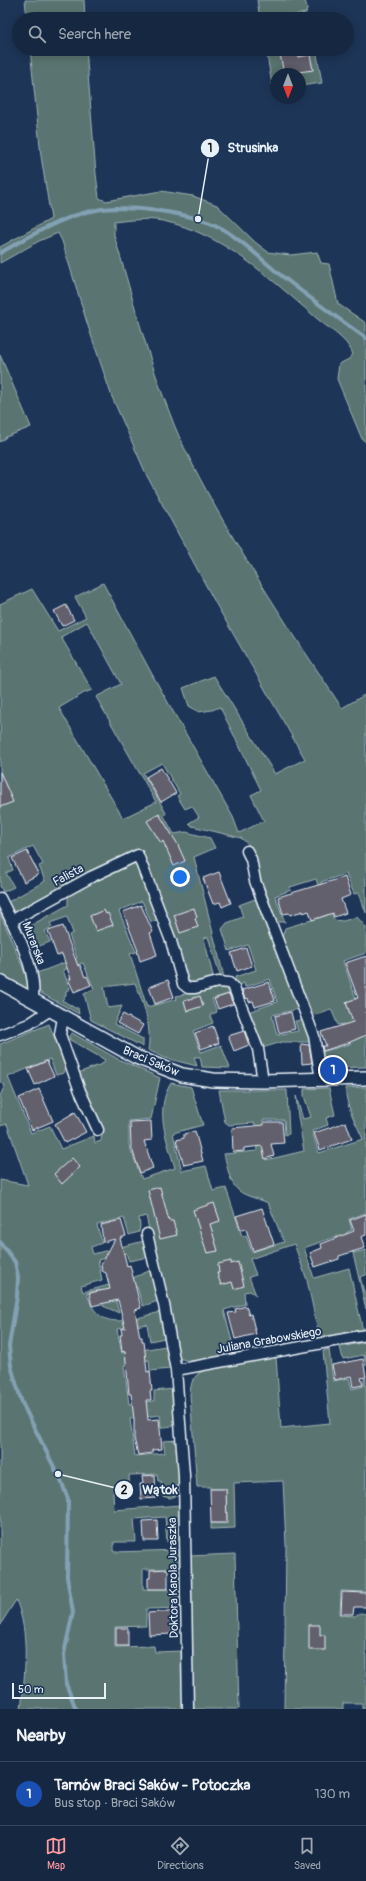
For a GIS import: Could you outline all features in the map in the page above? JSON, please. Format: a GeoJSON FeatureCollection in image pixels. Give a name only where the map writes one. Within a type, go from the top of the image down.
{"type":"FeatureCollection","features":[{"type":"Feature","properties":{"kind":"street"},"geometry":{"type":"LineString","coordinates":[[247,851],[251,860],[255,881],[314,1036],[321,1080]]}},
{"type":"Feature","properties":{"kind":"street","name":"Falista"},"geometry":{"type":"LineString","coordinates":[[11,921],[91,877],[138,855],[171,941],[183,984],[188,988],[195,988],[218,982],[229,983],[234,988],[258,1049],[263,1081]]}},
{"type":"Feature","properties":{"kind":"street","name":"Murarska"},"geometry":{"type":"LineString","coordinates":[[0,898],[31,970],[34,984],[32,1000]]}},
{"type":"Feature","properties":{"kind":"street","name":"Braci Saków"},"geometry":{"type":"LineString","coordinates":[[0,982],[136,1057],[168,1071],[213,1080],[263,1081],[366,1078]]}},
{"type":"Feature","properties":{"kind":"street"},"geometry":{"type":"LineString","coordinates":[[0,1035],[29,1024],[50,1010]]}},
{"type":"Feature","properties":{"kind":"street"},"geometry":{"type":"LineString","coordinates":[[63,1018],[60,1034],[80,1091],[98,1130]]}},
{"type":"Feature","properties":{"kind":"street","name":"Doktora Karola Juraszka"},"geometry":{"type":"LineString","coordinates":[[147,1234],[162,1298],[176,1370],[184,1475],[188,1709]]}},
{"type":"Feature","properties":{"kind":"street","name":"Juliana Grabowskiego"},"geometry":{"type":"LineString","coordinates":[[176,1370],[366,1336]]}},
{"type":"Feature","properties":{"kind":"green space"},"geometry":{"type":"Polygon","coordinates":[[[25,0],[84,0],[85,12],[26,12],[25,0]]]}},
{"type":"Feature","properties":{"kind":"green space"},"geometry":{"type":"Polygon","coordinates":[[[257,0],[305,0],[307,8],[306,12],[259,12],[257,0]]]}},
{"type":"Feature","properties":{"kind":"green space"},"geometry":{"type":"Polygon","coordinates":[[[31,56],[87,56],[99,198],[106,201],[161,191],[193,196],[217,205],[255,242],[268,252],[290,255],[317,252],[321,263],[329,264],[338,304],[366,323],[366,442],[362,439],[337,379],[339,364],[349,359],[353,354],[346,343],[336,333],[262,272],[225,246],[205,236],[185,227],[157,220],[114,222],[114,235],[154,370],[174,425],[212,501],[259,580],[342,708],[366,694],[366,913],[359,893],[354,894],[346,874],[321,882],[334,920],[343,921],[357,917],[366,927],[366,953],[343,961],[356,999],[346,1003],[359,1038],[366,1035],[366,1067],[325,1068],[321,1052],[350,1044],[344,1024],[338,1025],[331,1009],[315,1015],[307,1009],[293,974],[282,937],[285,928],[328,915],[316,879],[290,887],[291,890],[275,896],[285,922],[277,922],[248,844],[241,838],[192,826],[189,823],[199,817],[192,806],[185,809],[177,796],[180,794],[162,763],[143,773],[166,813],[164,816],[174,834],[186,832],[210,838],[215,848],[194,857],[224,977],[221,978],[208,937],[204,938],[214,980],[190,985],[185,983],[140,854],[13,912],[8,902],[45,881],[39,866],[43,864],[33,846],[9,858],[13,870],[6,873],[14,887],[3,892],[0,886],[0,604],[32,589],[58,631],[86,617],[75,597],[103,583],[153,676],[233,817],[239,833],[264,821],[251,795],[261,790],[220,707],[199,712],[189,706],[183,688],[214,676],[275,774],[305,759],[216,604],[147,476],[112,397],[62,241],[58,233],[39,241],[0,263],[0,247],[51,219],[41,156],[31,56]],[[87,622],[61,637],[92,690],[59,708],[123,818],[156,802],[96,697],[121,684],[87,622]]]}},
{"type":"Feature","properties":{"kind":"green space"},"geometry":{"type":"Polygon","coordinates":[[[267,56],[317,56],[322,83],[306,85],[306,68],[270,68],[270,73],[267,56]]]}},
{"type":"Feature","properties":{"kind":"green space"},"geometry":{"type":"Polygon","coordinates":[[[0,355],[31,427],[6,437],[0,442],[0,355]]]}},
{"type":"Feature","properties":{"kind":"green space"},"geometry":{"type":"Polygon","coordinates":[[[137,858],[160,919],[151,922],[142,901],[119,911],[136,952],[130,954],[147,1007],[177,999],[176,996],[220,986],[232,991],[231,993],[212,999],[217,1012],[210,1015],[213,1023],[193,1031],[201,1052],[221,1045],[230,1068],[202,1067],[200,1057],[194,1057],[197,1066],[165,1058],[148,1050],[148,1024],[135,983],[104,987],[108,1008],[122,1006],[114,1024],[143,1039],[143,1047],[91,1020],[84,994],[94,989],[83,963],[63,970],[70,989],[66,991],[66,996],[62,1000],[75,1008],[78,1008],[79,1014],[37,991],[39,982],[37,973],[77,958],[69,935],[73,933],[67,917],[50,923],[52,927],[45,931],[50,942],[34,948],[26,928],[68,905],[68,897],[74,890],[137,858]]]}},
{"type":"Feature","properties":{"kind":"green space"},"geometry":{"type":"Polygon","coordinates":[[[255,899],[299,1009],[272,1015],[277,1035],[298,1031],[295,1021],[304,1020],[313,1042],[282,1042],[262,1048],[248,1012],[277,1002],[270,979],[245,987],[244,983],[237,986],[235,977],[256,970],[248,945],[229,951],[222,929],[227,923],[243,917],[239,905],[255,899]]]}},
{"type":"Feature","properties":{"kind":"green space"},"geometry":{"type":"Polygon","coordinates":[[[0,913],[28,980],[30,988],[28,992],[0,977],[0,913]]]}},
{"type":"Feature","properties":{"kind":"green space"},"geometry":{"type":"Polygon","coordinates":[[[49,1024],[66,1066],[64,1073],[56,1075],[50,1059],[8,1077],[31,1133],[50,1126],[61,1149],[94,1136],[95,1143],[101,1141],[102,1132],[78,1073],[102,1064],[105,1060],[70,1040],[69,1036],[72,1033],[118,1059],[160,1078],[151,1119],[129,1121],[129,1145],[142,1179],[175,1168],[164,1126],[163,1104],[171,1083],[191,1087],[203,1125],[173,1133],[182,1171],[206,1166],[213,1191],[226,1188],[242,1236],[246,1235],[252,1252],[284,1242],[268,1203],[244,1194],[235,1187],[232,1182],[224,1154],[257,1151],[255,1123],[229,1125],[225,1122],[219,1090],[287,1090],[289,1134],[285,1135],[284,1120],[263,1120],[264,1143],[261,1144],[266,1160],[304,1151],[296,1096],[303,1119],[311,1117],[304,1096],[304,1089],[329,1088],[335,1115],[326,1118],[328,1125],[312,1131],[319,1153],[363,1139],[349,1107],[346,1088],[366,1087],[366,1213],[349,1219],[352,1230],[346,1233],[353,1253],[348,1240],[339,1242],[337,1236],[304,1248],[314,1278],[349,1268],[363,1331],[320,1340],[307,1280],[294,1244],[250,1259],[256,1275],[249,1277],[256,1295],[250,1291],[244,1292],[245,1304],[224,1310],[233,1345],[240,1350],[238,1354],[200,1362],[185,1360],[178,1357],[146,1216],[139,1218],[139,1232],[129,1235],[124,1218],[97,1225],[102,1243],[91,1247],[93,1254],[144,1241],[148,1257],[129,1261],[126,1253],[98,1260],[102,1280],[81,1286],[83,1292],[128,1280],[151,1270],[158,1301],[143,1306],[137,1287],[114,1293],[119,1313],[103,1306],[100,1290],[87,1293],[92,1306],[99,1315],[107,1319],[116,1321],[127,1320],[161,1312],[165,1338],[150,1341],[147,1324],[117,1329],[122,1353],[166,1346],[170,1369],[150,1371],[149,1360],[124,1365],[129,1404],[154,1401],[154,1391],[173,1389],[177,1425],[161,1428],[160,1415],[130,1419],[135,1456],[165,1453],[163,1441],[178,1440],[181,1494],[170,1498],[162,1496],[161,1481],[158,1481],[157,1474],[129,1475],[130,1492],[113,1493],[114,1510],[180,1505],[180,1540],[167,1542],[165,1517],[134,1519],[136,1542],[114,1542],[114,1552],[180,1550],[181,1569],[143,1569],[143,1589],[173,1589],[172,1576],[181,1576],[182,1608],[146,1609],[146,1626],[115,1627],[115,1647],[154,1646],[155,1652],[183,1651],[184,1709],[21,1709],[25,1668],[25,1640],[16,1600],[0,1625],[0,1180],[28,1185],[7,1124],[0,1126],[0,1096],[5,1085],[0,1082],[0,1044],[49,1024]]]}},
{"type":"Feature","properties":{"kind":"green space"},"geometry":{"type":"Polygon","coordinates":[[[366,1250],[366,1275],[360,1277],[364,1292],[366,1292],[366,1309],[353,1253],[366,1250]]]}},
{"type":"Feature","properties":{"kind":"green space"},"geometry":{"type":"Polygon","coordinates":[[[366,1342],[366,1366],[364,1355],[343,1359],[340,1347],[366,1342]]]}},
{"type":"Feature","properties":{"kind":"green space"},"geometry":{"type":"Polygon","coordinates":[[[329,1349],[333,1381],[349,1378],[352,1389],[364,1386],[364,1379],[366,1378],[366,1592],[341,1591],[340,1615],[355,1616],[360,1613],[366,1614],[366,1709],[362,1709],[362,1703],[343,1703],[343,1709],[284,1709],[286,1545],[283,1481],[234,1483],[235,1528],[211,1529],[211,1523],[227,1523],[226,1489],[197,1487],[190,1390],[197,1375],[204,1370],[276,1357],[281,1428],[330,1423],[323,1351],[329,1349]]]}},
{"type":"Feature","properties":{"kind":"green space"},"geometry":{"type":"Polygon","coordinates":[[[235,1554],[239,1709],[191,1709],[189,1556],[235,1554]]]}},
{"type":"Feature","properties":{"kind":"building"},"geometry":{"type":"Polygon","coordinates":[[[280,56],[310,56],[313,70],[306,71],[306,68],[283,68],[280,56]]]}},
{"type":"Feature","properties":{"kind":"building"},"geometry":{"type":"Polygon","coordinates":[[[66,605],[74,620],[62,626],[54,611],[66,605]]]}},
{"type":"Feature","properties":{"kind":"building"},"geometry":{"type":"Polygon","coordinates":[[[161,768],[176,793],[161,802],[146,777],[161,768]]]}},
{"type":"Feature","properties":{"kind":"building"},"geometry":{"type":"Polygon","coordinates":[[[0,772],[13,802],[0,807],[0,772]]]}},
{"type":"Feature","properties":{"kind":"building"},"geometry":{"type":"Polygon","coordinates":[[[159,814],[177,843],[185,861],[174,866],[163,841],[161,843],[147,821],[159,814]]]}},
{"type":"Feature","properties":{"kind":"building"},"geometry":{"type":"Polygon","coordinates":[[[27,851],[39,874],[24,882],[12,858],[27,851]]]}},
{"type":"Feature","properties":{"kind":"building"},"geometry":{"type":"Polygon","coordinates":[[[219,872],[231,903],[222,907],[220,902],[213,904],[203,878],[219,872]]]}},
{"type":"Feature","properties":{"kind":"building"},"geometry":{"type":"Polygon","coordinates":[[[345,877],[351,895],[341,899],[346,913],[334,917],[333,913],[312,920],[309,911],[303,913],[303,911],[290,915],[289,913],[283,914],[278,897],[345,877]]]}},
{"type":"Feature","properties":{"kind":"building"},"geometry":{"type":"Polygon","coordinates":[[[141,905],[153,932],[150,933],[157,955],[140,961],[138,951],[123,912],[141,905]]]}},
{"type":"Feature","properties":{"kind":"building"},"geometry":{"type":"Polygon","coordinates":[[[194,908],[198,927],[180,933],[174,915],[194,908]]]}},
{"type":"Feature","properties":{"kind":"building"},"geometry":{"type":"Polygon","coordinates":[[[104,910],[106,914],[108,913],[113,925],[96,931],[90,916],[104,910]]]}},
{"type":"Feature","properties":{"kind":"building"},"geometry":{"type":"Polygon","coordinates":[[[63,926],[78,966],[80,965],[85,977],[87,976],[91,985],[74,992],[68,979],[71,979],[62,954],[57,956],[48,931],[63,926]]]}},
{"type":"Feature","properties":{"kind":"building"},"geometry":{"type":"Polygon","coordinates":[[[246,948],[252,966],[237,971],[231,953],[246,948]]]}},
{"type":"Feature","properties":{"kind":"building"},"geometry":{"type":"Polygon","coordinates":[[[366,956],[366,1035],[348,1043],[323,1051],[322,1046],[326,1046],[321,1032],[353,1022],[346,1002],[358,998],[345,963],[366,956]]]}},
{"type":"Feature","properties":{"kind":"building"},"geometry":{"type":"Polygon","coordinates":[[[168,980],[174,997],[155,1004],[149,987],[168,980]]]}},
{"type":"Feature","properties":{"kind":"building"},"geometry":{"type":"Polygon","coordinates":[[[269,982],[275,1001],[255,1007],[253,1001],[249,1002],[248,998],[245,999],[242,990],[269,982]]]}},
{"type":"Feature","properties":{"kind":"building"},"geometry":{"type":"Polygon","coordinates":[[[229,994],[233,1004],[218,1009],[214,999],[229,994]]]}},
{"type":"Feature","properties":{"kind":"building"},"geometry":{"type":"Polygon","coordinates":[[[200,996],[203,1006],[187,1011],[184,1001],[200,996]]]}},
{"type":"Feature","properties":{"kind":"building"},"geometry":{"type":"Polygon","coordinates":[[[291,1012],[295,1029],[279,1033],[275,1016],[291,1012]]]}},
{"type":"Feature","properties":{"kind":"building"},"geometry":{"type":"Polygon","coordinates":[[[123,1014],[143,1025],[138,1034],[117,1023],[123,1014]]]}},
{"type":"Feature","properties":{"kind":"building"},"geometry":{"type":"Polygon","coordinates":[[[213,1026],[219,1043],[201,1049],[195,1033],[213,1026]]]}},
{"type":"Feature","properties":{"kind":"building"},"geometry":{"type":"Polygon","coordinates":[[[244,1031],[249,1045],[234,1051],[228,1036],[244,1031]]]}},
{"type":"Feature","properties":{"kind":"building"},"geometry":{"type":"Polygon","coordinates":[[[301,1044],[309,1045],[312,1063],[302,1064],[301,1044]]]}},
{"type":"Feature","properties":{"kind":"building"},"geometry":{"type":"Polygon","coordinates":[[[47,1061],[54,1076],[35,1085],[28,1069],[47,1061]]]}},
{"type":"Feature","properties":{"kind":"building"},"geometry":{"type":"Polygon","coordinates":[[[39,1089],[53,1121],[32,1130],[19,1098],[39,1089]]]}},
{"type":"Feature","properties":{"kind":"building"},"geometry":{"type":"Polygon","coordinates":[[[75,1112],[86,1132],[65,1143],[55,1124],[75,1112]]]}},
{"type":"Feature","properties":{"kind":"building"},"geometry":{"type":"Polygon","coordinates":[[[151,1121],[152,1140],[144,1141],[153,1168],[140,1173],[131,1146],[130,1122],[151,1121]]]}},
{"type":"Feature","properties":{"kind":"building"},"geometry":{"type":"Polygon","coordinates":[[[264,1122],[282,1122],[284,1143],[271,1144],[274,1156],[265,1159],[262,1146],[244,1148],[244,1151],[233,1152],[232,1128],[264,1125],[264,1122]]]}},
{"type":"Feature","properties":{"kind":"building"},"geometry":{"type":"Polygon","coordinates":[[[346,1122],[352,1139],[320,1150],[314,1133],[346,1122]]]}},
{"type":"Feature","properties":{"kind":"building"},"geometry":{"type":"Polygon","coordinates":[[[195,1131],[203,1161],[184,1165],[176,1140],[184,1138],[184,1134],[195,1131]]]}},
{"type":"Feature","properties":{"kind":"building"},"geometry":{"type":"Polygon","coordinates":[[[72,1158],[80,1167],[62,1184],[54,1174],[72,1158]]]}},
{"type":"Feature","properties":{"kind":"building"},"geometry":{"type":"Polygon","coordinates":[[[160,1187],[169,1221],[173,1221],[177,1235],[160,1239],[148,1190],[160,1187]]]}},
{"type":"Feature","properties":{"kind":"building"},"geometry":{"type":"Polygon","coordinates":[[[214,1203],[220,1221],[210,1224],[218,1251],[207,1253],[193,1210],[214,1203]]]}},
{"type":"Feature","properties":{"kind":"building"},"geometry":{"type":"Polygon","coordinates":[[[262,1208],[274,1244],[253,1251],[246,1229],[241,1230],[236,1216],[262,1208]]]}},
{"type":"Feature","properties":{"kind":"building"},"geometry":{"type":"Polygon","coordinates":[[[366,1214],[366,1235],[361,1237],[365,1248],[339,1256],[339,1259],[315,1267],[310,1253],[322,1248],[321,1244],[354,1231],[350,1220],[366,1214]]]}},
{"type":"Feature","properties":{"kind":"building"},"geometry":{"type":"Polygon","coordinates":[[[121,1220],[126,1236],[120,1238],[127,1266],[130,1265],[141,1308],[135,1310],[140,1337],[142,1337],[142,1341],[144,1341],[147,1372],[150,1371],[152,1391],[150,1391],[151,1400],[146,1400],[148,1420],[159,1419],[162,1449],[152,1450],[152,1453],[138,1455],[134,1438],[134,1419],[131,1394],[129,1394],[125,1351],[122,1352],[120,1335],[122,1335],[121,1329],[125,1328],[118,1300],[92,1306],[89,1293],[110,1289],[106,1273],[102,1271],[101,1265],[115,1239],[103,1242],[101,1225],[121,1220]]]}},
{"type":"Feature","properties":{"kind":"building"},"geometry":{"type":"Polygon","coordinates":[[[231,1261],[231,1264],[238,1262],[244,1286],[234,1289],[232,1282],[221,1285],[217,1273],[219,1273],[218,1264],[231,1261]]]}},
{"type":"Feature","properties":{"kind":"building"},"geometry":{"type":"Polygon","coordinates":[[[246,1306],[249,1315],[251,1314],[256,1334],[235,1339],[228,1313],[236,1312],[235,1309],[246,1306]]]}},
{"type":"Feature","properties":{"kind":"building"},"geometry":{"type":"Polygon","coordinates":[[[363,1359],[366,1377],[361,1378],[363,1385],[353,1387],[351,1376],[335,1380],[332,1365],[363,1359]]]}},
{"type":"Feature","properties":{"kind":"building"},"geometry":{"type":"Polygon","coordinates":[[[155,1475],[156,1498],[141,1499],[140,1484],[143,1484],[142,1476],[155,1475]]]}},
{"type":"Feature","properties":{"kind":"building"},"geometry":{"type":"Polygon","coordinates":[[[210,1489],[226,1489],[227,1523],[211,1523],[210,1489]]]}},
{"type":"Feature","properties":{"kind":"building"},"geometry":{"type":"Polygon","coordinates":[[[157,1520],[158,1541],[144,1541],[143,1521],[157,1520]]]}},
{"type":"Feature","properties":{"kind":"building"},"geometry":{"type":"Polygon","coordinates":[[[168,1569],[168,1589],[148,1589],[150,1570],[168,1569]]]}},
{"type":"Feature","properties":{"kind":"building"},"geometry":{"type":"Polygon","coordinates":[[[342,1592],[366,1593],[366,1607],[354,1607],[353,1614],[341,1614],[342,1592]]]}},
{"type":"Feature","properties":{"kind":"building"},"geometry":{"type":"Polygon","coordinates":[[[172,1612],[172,1634],[149,1635],[148,1613],[172,1612]]]}},
{"type":"Feature","properties":{"kind":"building"},"geometry":{"type":"Polygon","coordinates":[[[309,1625],[320,1625],[320,1635],[325,1635],[325,1650],[309,1650],[309,1625]]]}},
{"type":"Feature","properties":{"kind":"building"},"geometry":{"type":"Polygon","coordinates":[[[116,1628],[128,1628],[128,1646],[116,1646],[116,1628]]]}},
{"type":"Feature","properties":{"kind":"waterway"},"geometry":{"type":"LineString","coordinates":[[0,253],[55,223],[69,217],[99,209],[138,209],[184,215],[199,219],[229,233],[300,290],[366,338]]}},
{"type":"Feature","properties":{"kind":"waterway"},"geometry":{"type":"LineString","coordinates":[[0,1242],[15,1262],[18,1277],[17,1296],[9,1346],[11,1366],[22,1403],[62,1483],[68,1499],[67,1577],[73,1612],[64,1654],[66,1684],[76,1709]]}},
{"type":"Feature","properties":{"kind":"place","name":"Strusinka"},"geometry":{"type":"Point","coordinates":[198,219]}},
{"type":"Feature","properties":{"kind":"place","name":"Tarnów Braci Saków - Potoczka"},"geometry":{"type":"Point","coordinates":[333,1070]}},
{"type":"Feature","properties":{"kind":"place","name":"Wątok"},"geometry":{"type":"Point","coordinates":[58,1474]}}]}
